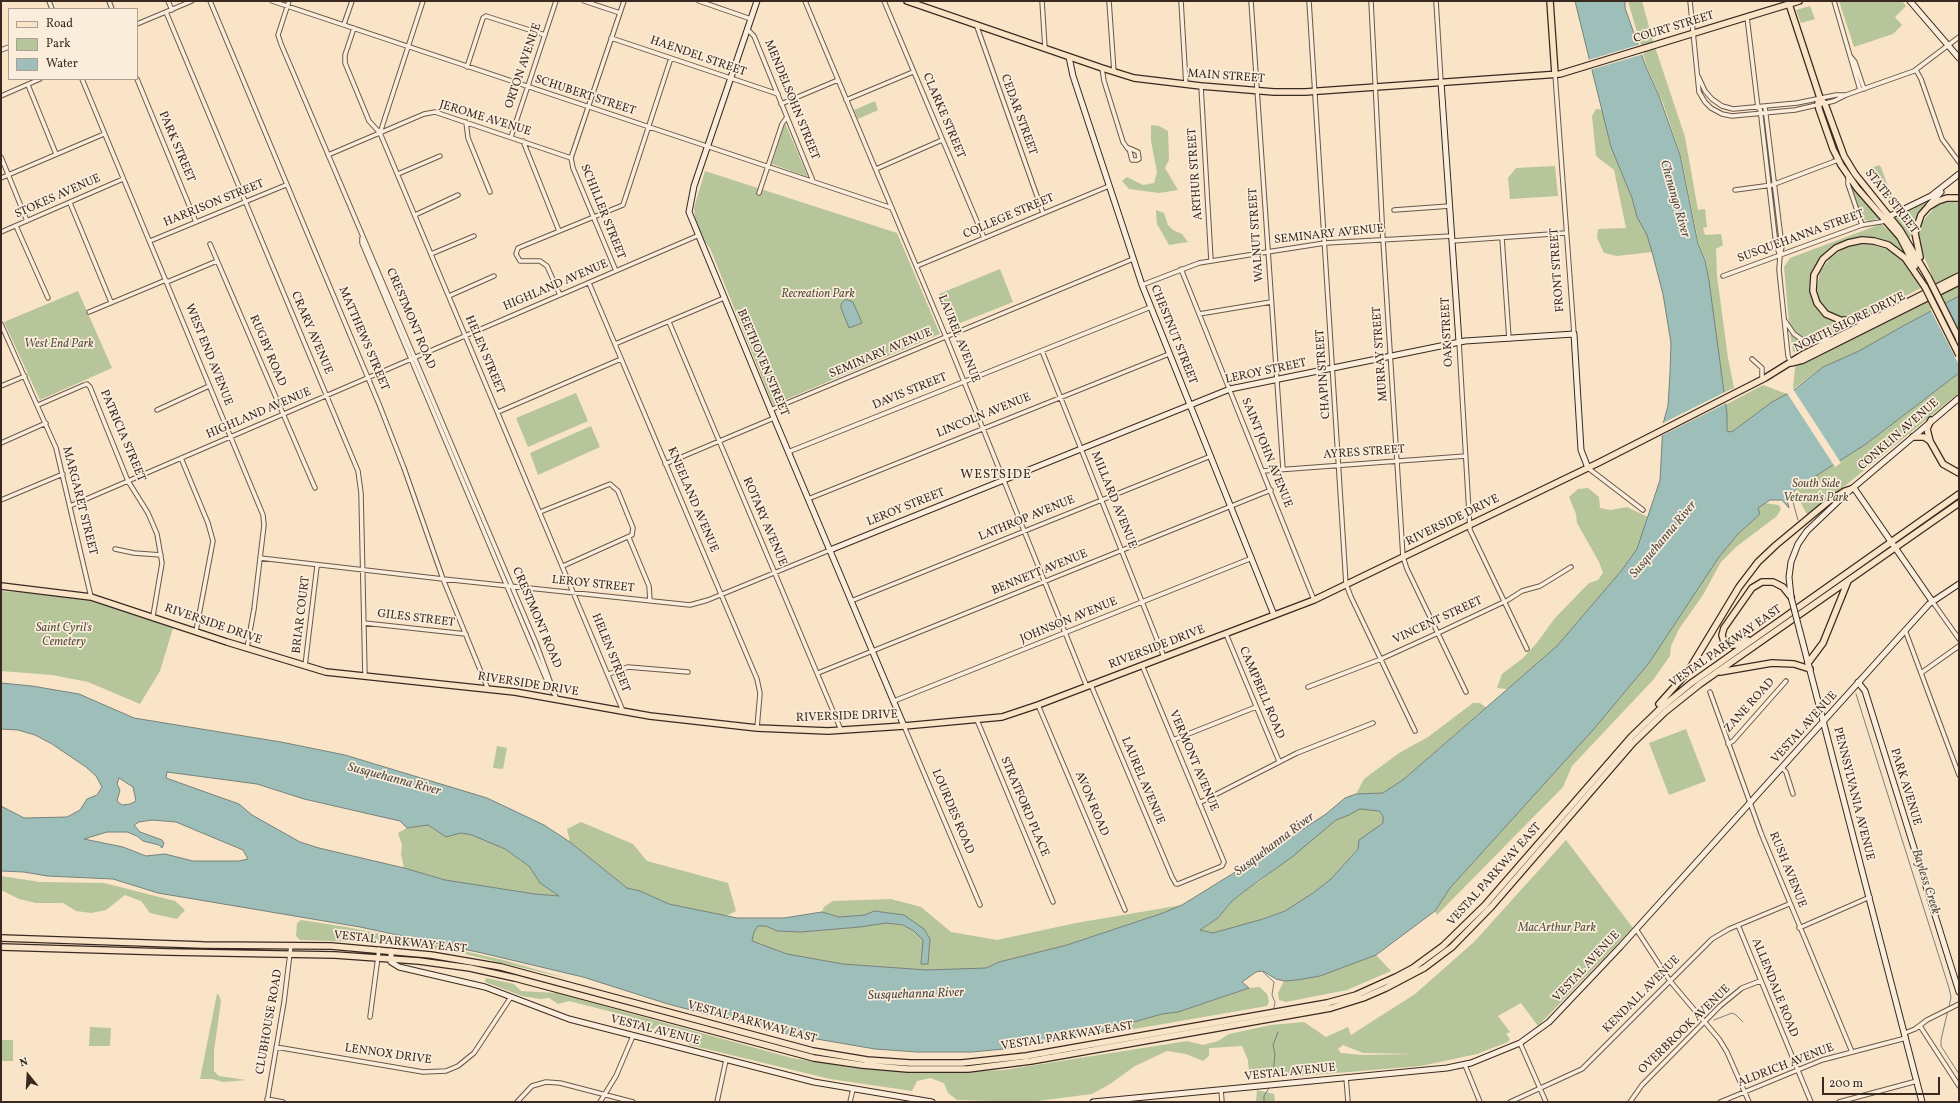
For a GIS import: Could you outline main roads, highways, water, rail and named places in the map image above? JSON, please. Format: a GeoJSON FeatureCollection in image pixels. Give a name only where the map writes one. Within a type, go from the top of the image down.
{"type":"FeatureCollection","features":[{"type":"Feature","properties":{"kind":"main road","name":"MAIN STREET"},"geometry":{"type":"LineString","coordinates":[[908,1],[1114,72],[1149,81],[1257,91],[1315,91],[1555,74]]}},
{"type":"Feature","properties":{"kind":"main road","name":"FRONT STREET"},"geometry":{"type":"LineString","coordinates":[[1550,1],[1555,74]]}},
{"type":"Feature","properties":{"kind":"main road","name":"COURT STREET"},"geometry":{"type":"LineString","coordinates":[[1555,74],[1747,17],[1788,2],[1799,1]]}},
{"type":"Feature","properties":{"kind":"main road","name":"STATE STREET"},"geometry":{"type":"LineString","coordinates":[[1788,2],[1820,98],[1825,104],[1840,149],[1847,162],[1890,216],[1906,239],[1928,277],[1959,339]]}},
{"type":"Feature","properties":{"kind":"main road","name":"STATE STREET"},"geometry":{"type":"LineString","coordinates":[[1820,98],[1818,106],[1838,160],[1848,176],[1903,242],[1959,355]]}},
{"type":"Feature","properties":{"kind":"main road"},"geometry":{"type":"LineString","coordinates":[[1928,277],[1918,252],[1915,236],[1918,222],[1926,209],[1934,203],[1943,199],[1959,198]]}},
{"type":"Feature","properties":{"kind":"main road"},"geometry":{"type":"LineString","coordinates":[[1896,308],[1859,320],[1843,321],[1831,317],[1821,309],[1814,297],[1813,282],[1817,268],[1827,255],[1842,245],[1859,240],[1874,241],[1888,245],[1902,254],[1925,286]]}},
{"type":"Feature","properties":{"kind":"main road","name":"NORTH SHORE DRIVE"},"geometry":{"type":"LineString","coordinates":[[1791,363],[1799,356],[1959,276]]}},
{"type":"Feature","properties":{"kind":"main road","name":"NORTH SHORE DRIVE"},"geometry":{"type":"LineString","coordinates":[[1791,363],[1803,360],[1959,282]]}},
{"type":"Feature","properties":{"kind":"main road","name":"RIVERSIDE DRIVE"},"geometry":{"type":"LineString","coordinates":[[1,586],[92,596],[246,648],[305,666],[326,672],[365,678],[488,689],[624,712],[757,728],[842,730],[977,720],[1006,716],[1038,705],[1314,600],[1588,468],[1762,380],[1791,363]]}},
{"type":"Feature","properties":{"kind":"main road"},"geometry":{"type":"LineString","coordinates":[[1931,420],[1927,429],[1930,441],[1943,464],[1959,474]]}},
{"type":"Feature","properties":{"kind":"main road"},"geometry":{"type":"LineString","coordinates":[[1913,437],[1924,437],[1930,441]]}},
{"type":"Feature","properties":{"kind":"main road"},"geometry":{"type":"LineString","coordinates":[[1648,719],[1648,715],[1672,692],[1687,673],[1739,587],[1758,562],[1779,542],[1829,501],[1845,491],[1854,488]]}},
{"type":"Feature","properties":{"kind":"main road","name":"VESTAL PARKWAY EAST"},"geometry":{"type":"LineString","coordinates":[[1,938],[203,945],[291,945],[379,950],[454,958],[501,967],[789,1046],[840,1056],[889,1062],[962,1063],[1018,1057],[1327,1003],[1356,995],[1396,977],[1432,955],[1459,932],[1648,719],[1684,689],[1959,494]]}},
{"type":"Feature","properties":{"kind":"main road","name":"VESTAL PARKWAY EAST"},"geometry":{"type":"LineString","coordinates":[[1,947],[168,952],[291,953],[378,957],[444,964],[497,974],[814,1058],[884,1068],[931,1070],[997,1066],[1331,1008],[1386,988],[1424,968],[1452,947],[1492,906],[1645,730],[1678,700],[1851,578],[1956,507],[1959,503]]}},
{"type":"Feature","properties":{"kind":"main road"},"geometry":{"type":"LineString","coordinates":[[1808,663],[1823,643],[1845,586],[1851,578]]}},
{"type":"Feature","properties":{"kind":"main road"},"geometry":{"type":"LineString","coordinates":[[1767,630],[1735,645],[1727,644],[1722,638],[1724,628],[1750,590],[1756,584],[1765,581],[1775,582],[1784,588],[1791,596]]}},
{"type":"Feature","properties":{"kind":"main road"},"geometry":{"type":"LineString","coordinates":[[1707,679],[1728,670],[1772,663],[1794,664],[1810,669]]}},
{"type":"Feature","properties":{"kind":"water"},"geometry":{"type":"Polygon","coordinates":[[[1575,1],[1625,1],[1625,8],[1646,67],[1659,96],[1680,155],[1698,244],[1705,260],[1709,281],[1727,414],[1727,431],[1733,431],[1772,402],[1794,390],[1823,367],[1859,351],[1959,296],[1959,373],[1866,444],[1797,488],[1787,500],[1789,508],[1782,500],[1770,500],[1758,508],[1760,514],[1738,534],[1719,557],[1649,663],[1593,730],[1450,888],[1435,911],[1376,955],[1320,976],[1297,980],[1284,981],[1276,979],[1263,971],[1256,972],[1242,982],[1249,988],[1178,1012],[1162,1014],[1095,1033],[1004,1049],[972,1052],[917,1052],[875,1049],[770,1031],[668,1004],[583,977],[482,953],[360,927],[158,893],[113,879],[47,876],[24,872],[1,871],[1,806],[24,818],[67,817],[80,810],[87,799],[97,795],[102,787],[96,776],[86,767],[52,744],[35,735],[18,730],[1,729],[1,683],[32,686],[79,694],[134,718],[281,742],[345,755],[487,798],[544,825],[570,842],[627,888],[640,891],[669,904],[737,918],[784,918],[822,912],[839,917],[865,915],[874,911],[904,915],[924,929],[930,939],[928,964],[921,964],[923,940],[914,931],[903,925],[886,923],[860,927],[801,932],[777,931],[766,926],[758,926],[754,932],[752,941],[787,954],[843,964],[927,970],[986,968],[999,962],[1067,945],[1163,913],[1182,905],[1279,845],[1326,814],[1345,798],[1356,794],[1383,793],[1404,779],[1557,646],[1622,570],[1637,549],[1660,480],[1663,424],[1668,406],[1671,343],[1663,294],[1647,235],[1637,217],[1632,198],[1611,147],[1575,1]],[[167,772],[166,778],[239,804],[252,815],[300,842],[319,848],[404,868],[445,880],[535,894],[559,896],[540,883],[529,866],[505,849],[472,835],[461,833],[446,837],[428,825],[407,828],[400,821],[304,799],[257,784],[167,772]],[[119,778],[117,784],[120,790],[117,801],[122,805],[130,804],[136,801],[133,787],[119,778]],[[1360,809],[1336,820],[1292,857],[1231,902],[1218,918],[1200,930],[1213,933],[1263,919],[1285,911],[1313,893],[1331,879],[1358,849],[1359,840],[1383,823],[1383,816],[1379,811],[1360,809]],[[152,820],[139,822],[134,825],[140,832],[162,840],[164,843],[162,848],[159,845],[143,841],[137,836],[127,832],[107,832],[84,839],[123,847],[146,856],[165,854],[193,861],[239,861],[248,859],[243,850],[176,822],[152,820]]]}},
{"type":"Feature","properties":{"kind":"water"},"geometry":{"type":"Polygon","coordinates":[[[846,299],[853,302],[862,323],[849,328],[841,308],[841,304],[846,299]]]}},
{"type":"Feature","properties":{"kind":"waterway"},"geometry":{"type":"LineString","coordinates":[[1791,495],[1798,520]]}},
{"type":"Feature","properties":{"kind":"waterway","name":"Bayless Creek"},"geometry":{"type":"LineString","coordinates":[[1856,694],[1949,988],[1951,997],[1949,1007]]}},
{"type":"Feature","properties":{"kind":"waterway"},"geometry":{"type":"LineString","coordinates":[[1263,972],[1274,982],[1272,995],[1275,1002],[1274,1008]]}},
{"type":"Feature","properties":{"kind":"waterway","name":"Bayless Creek"},"geometry":{"type":"LineString","coordinates":[[1948,1010],[1941,1046],[1959,1074]]}},
{"type":"Feature","properties":{"kind":"waterway"},"geometry":{"type":"LineString","coordinates":[[1714,1020],[1732,1013],[1743,1022]]}},
{"type":"Feature","properties":{"kind":"waterway"},"geometry":{"type":"LineString","coordinates":[[1273,1074],[1275,1054],[1273,1045],[1278,1032]]}},
{"type":"Feature","properties":{"kind":"waterway"},"geometry":{"type":"LineString","coordinates":[[1264,1102],[1264,1096],[1269,1088]]}},
{"type":"Feature","properties":{"kind":"district","name":"WESTSIDE"},"geometry":{"type":"Point","coordinates":[996,476]}},
{"type":"Feature","properties":{"kind":"water label","name":"Chenango River"},"geometry":{"type":"Point","coordinates":[1674,199]}},
{"type":"Feature","properties":{"kind":"water label","name":"Susquehanna River"},"geometry":{"type":"Point","coordinates":[1664,540]}},
{"type":"Feature","properties":{"kind":"water label","name":"Susquehanna River"},"geometry":{"type":"Point","coordinates":[394,780]}},
{"type":"Feature","properties":{"kind":"water label","name":"Susquehanna River"},"geometry":{"type":"Point","coordinates":[1275,845]}},
{"type":"Feature","properties":{"kind":"water label","name":"Susquehanna River"},"geometry":{"type":"Point","coordinates":[916,995]}},
{"type":"Feature","properties":{"kind":"park label","name":"Recreation Park"},"geometry":{"type":"Point","coordinates":[818,295]}},
{"type":"Feature","properties":{"kind":"park label","name":"West End Park"},"geometry":{"type":"Point","coordinates":[59,345]}},
{"type":"Feature","properties":{"kind":"park label","name":"South Side Veteran's Park"},"geometry":{"type":"Point","coordinates":[1816,492]}},
{"type":"Feature","properties":{"kind":"park label","name":"Saint Cyril's Cemetery"},"geometry":{"type":"Point","coordinates":[64,636]}},
{"type":"Feature","properties":{"kind":"park label","name":"MacArthur Park"},"geometry":{"type":"Point","coordinates":[1557,929]}}]}
